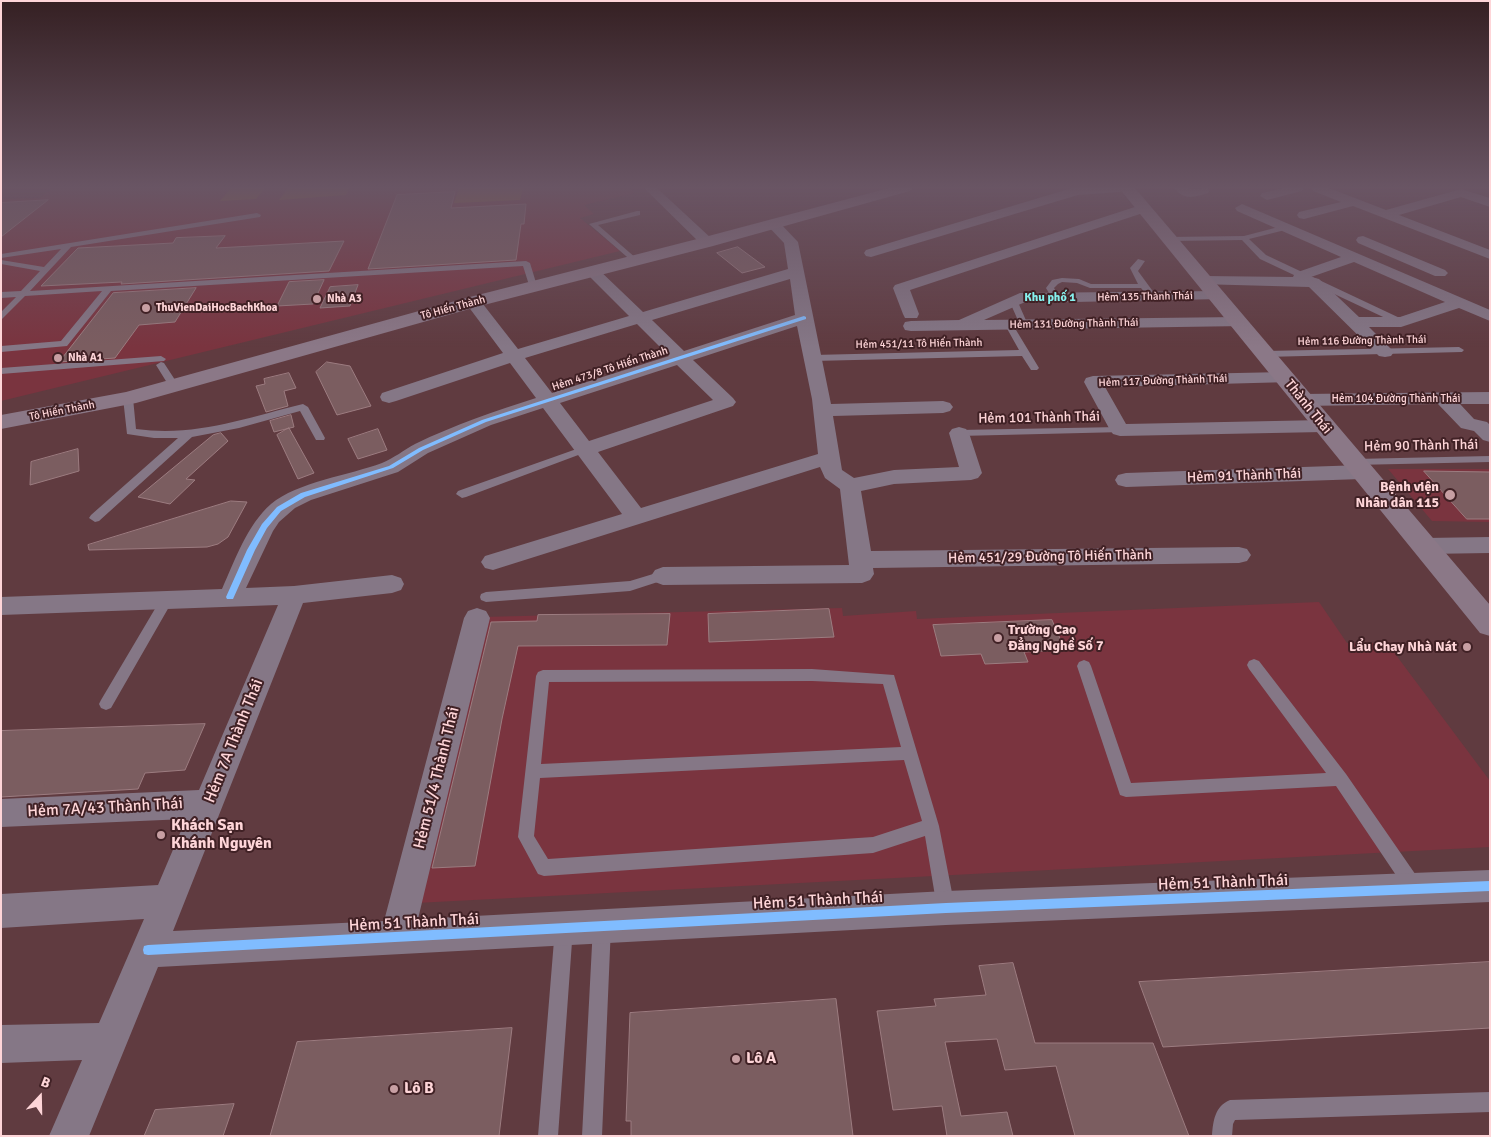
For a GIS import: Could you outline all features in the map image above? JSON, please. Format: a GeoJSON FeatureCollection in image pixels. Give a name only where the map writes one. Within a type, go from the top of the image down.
{"type":"FeatureCollection","features":[{"type":"Feature","properties":{"kind":"main road","name":"Tô Hiến Thành"},"geometry":{"type":"LineString","coordinates":[[1,422],[128,398],[473,302],[710,241]]}},
{"type":"Feature","properties":{"kind":"main road","name":"Thành Thái"},"geometry":{"type":"LineString","coordinates":[[1171,241],[1490,625]]}},
{"type":"Feature","properties":{"kind":"street"},"geometry":{"type":"LineString","coordinates":[[790,241],[823,410],[832,473],[850,486],[861,567]]}},
{"type":"Feature","properties":{"kind":"street"},"geometry":{"type":"LineString","coordinates":[[872,253],[911,241]]}},
{"type":"Feature","properties":{"kind":"street","name":"Hẻm 131 Đường Thành Thái"},"geometry":{"type":"LineString","coordinates":[[1044,241],[901,288],[911,320],[959,326],[1238,322]]}},
{"type":"Feature","properties":{"kind":"street"},"geometry":{"type":"LineString","coordinates":[[1318,241],[1490,316]]}},
{"type":"Feature","properties":{"kind":"street"},"geometry":{"type":"LineString","coordinates":[[1366,241],[1440,272]]}},
{"type":"Feature","properties":{"kind":"street"},"geometry":{"type":"LineString","coordinates":[[1455,241],[1490,255]]}},
{"type":"Feature","properties":{"kind":"street"},"geometry":{"type":"LineString","coordinates":[[1470,247],[1490,241]]}},
{"type":"Feature","properties":{"kind":"street","name":"Hẻm 135 Thành Thái"},"geometry":{"type":"LineString","coordinates":[[959,326],[1020,298],[1056,298],[1094,292],[1211,289],[1300,280],[1355,257]]}},
{"type":"Feature","properties":{"kind":"street"},"geometry":{"type":"LineString","coordinates":[[585,449],[726,402],[592,271]]}},
{"type":"Feature","properties":{"kind":"street"},"geometry":{"type":"LineString","coordinates":[[389,397],[513,356],[796,272]]}},
{"type":"Feature","properties":{"kind":"street"},"geometry":{"type":"LineString","coordinates":[[1300,280],[1355,322],[1385,352]]}},
{"type":"Feature","properties":{"kind":"street"},"geometry":{"type":"LineString","coordinates":[[473,302],[637,518]]}},
{"type":"Feature","properties":{"kind":"street"},"geometry":{"type":"LineString","coordinates":[[1355,322],[1400,322],[1459,303]]}},
{"type":"Feature","properties":{"kind":"street","name":"Hẻm 473/8 Tô Hiến Thành"},"geometry":{"type":"LineString","coordinates":[[230,597],[265,524],[280,508],[303,496],[391,467],[421,450],[484,421],[804,318]]}},
{"type":"Feature","properties":{"kind":"street","name":"Hẻm 117 Đường Thành Thái"},"geometry":{"type":"LineString","coordinates":[[1120,430],[1093,382],[1285,378]]}},
{"type":"Feature","properties":{"kind":"street","name":"Hẻm 104 Đường Thành Thái"},"geometry":{"type":"LineString","coordinates":[[1302,400],[1490,398]]}},
{"type":"Feature","properties":{"kind":"street"},"geometry":{"type":"LineString","coordinates":[[1444,399],[1468,424],[1480,426],[1490,436]]}},
{"type":"Feature","properties":{"kind":"street"},"geometry":{"type":"LineString","coordinates":[[823,410],[943,407]]}},
{"type":"Feature","properties":{"kind":"street"},"geometry":{"type":"LineString","coordinates":[[1120,430],[1323,426]]}},
{"type":"Feature","properties":{"kind":"street"},"geometry":{"type":"LineString","coordinates":[[850,486],[894,477],[972,473],[959,433]]}},
{"type":"Feature","properties":{"kind":"street"},"geometry":{"type":"LineString","coordinates":[[494,562],[829,458]]}},
{"type":"Feature","properties":{"kind":"street","name":"Hẻm 91 Thành Thái"},"geometry":{"type":"LineString","coordinates":[[1126,480],[1358,467]]}},
{"type":"Feature","properties":{"kind":"street"},"geometry":{"type":"LineString","coordinates":[[1426,546],[1490,545]]}},
{"type":"Feature","properties":{"kind":"street","name":"Hẻm 451/29 Đường Tô Hiến Thành"},"geometry":{"type":"LineString","coordinates":[[663,576],[861,567],[1239,555]]}},
{"type":"Feature","properties":{"kind":"street"},"geometry":{"type":"LineString","coordinates":[[1,606],[294,594],[392,584]]}},
{"type":"Feature","properties":{"kind":"street","name":"Hẻm 7A Thành Thái"},"geometry":{"type":"LineString","coordinates":[[69,1136],[148,950],[294,594]]}},
{"type":"Feature","properties":{"kind":"street","name":"Hẻm 51/4 Thành Thái"},"geometry":{"type":"LineString","coordinates":[[396,938],[482,607]]}},
{"type":"Feature","properties":{"kind":"street","name":"Hẻm 7A/43 Thành Thái"},"geometry":{"type":"LineString","coordinates":[[1,813],[208,804]]}},
{"type":"Feature","properties":{"kind":"street","name":"Hẻm 51 Thành Thái"},"geometry":{"type":"LineString","coordinates":[[148,950],[946,908],[1490,886]]}},
{"type":"Feature","properties":{"kind":"street"},"geometry":{"type":"LineString","coordinates":[[1,911],[168,901]]}},
{"type":"Feature","properties":{"kind":"street"},"geometry":{"type":"LineString","coordinates":[[1,1044],[109,1041]]}},
{"type":"Feature","properties":{"kind":"lane"},"geometry":{"type":"LineString","coordinates":[[1,256],[94,241]]}},
{"type":"Feature","properties":{"kind":"lane"},"geometry":{"type":"LineString","coordinates":[[612,241],[634,260]]}},
{"type":"Feature","properties":{"kind":"lane"},"geometry":{"type":"LineString","coordinates":[[1247,241],[1263,258],[1300,280],[1400,322]]}},
{"type":"Feature","properties":{"kind":"lane"},"geometry":{"type":"LineString","coordinates":[[1,317],[69,245]]}},
{"type":"Feature","properties":{"kind":"lane"},"geometry":{"type":"LineString","coordinates":[[1263,258],[1300,280]]}},
{"type":"Feature","properties":{"kind":"lane"},"geometry":{"type":"LineString","coordinates":[[1141,261],[1134,268],[1134,271],[1149,292]]}},
{"type":"Feature","properties":{"kind":"lane"},"geometry":{"type":"LineString","coordinates":[[1,262],[46,270]]}},
{"type":"Feature","properties":{"kind":"lane"},"geometry":{"type":"LineString","coordinates":[[1,349],[64,344],[105,292],[526,263],[533,286]]}},
{"type":"Feature","properties":{"kind":"lane"},"geometry":{"type":"LineString","coordinates":[[1,295],[21,296],[207,287]]}},
{"type":"Feature","properties":{"kind":"lane"},"geometry":{"type":"LineString","coordinates":[[1,299],[21,296]]}},
{"type":"Feature","properties":{"kind":"lane"},"geometry":{"type":"LineString","coordinates":[[1014,300],[1017,325],[1026,353],[1034,368]]}},
{"type":"Feature","properties":{"kind":"lane","name":"Hẻm 116 Đường Thành Thái"},"geometry":{"type":"LineString","coordinates":[[1265,354],[1459,350]]}},
{"type":"Feature","properties":{"kind":"lane","name":"Hẻm 451/11 Tô Hiến Thành"},"geometry":{"type":"LineString","coordinates":[[812,358],[1026,353]]}},
{"type":"Feature","properties":{"kind":"lane"},"geometry":{"type":"LineString","coordinates":[[1,371],[161,362],[174,386]]}},
{"type":"Feature","properties":{"kind":"lane"},"geometry":{"type":"LineString","coordinates":[[128,398],[131,432],[152,436],[187,436],[206,433],[303,407],[320,438]]}},
{"type":"Feature","properties":{"kind":"lane","name":"Hẻm 101 Thành Thái"},"geometry":{"type":"LineString","coordinates":[[959,433],[1120,430]]}},
{"type":"Feature","properties":{"kind":"lane"},"geometry":{"type":"LineString","coordinates":[[96,518],[187,436]]}},
{"type":"Feature","properties":{"kind":"lane"},"geometry":{"type":"LineString","coordinates":[[462,494],[585,449]]}},
{"type":"Feature","properties":{"kind":"lane","name":"Hẻm 90 Thành Thái"},"geometry":{"type":"LineString","coordinates":[[1358,467],[1490,459]]}},
{"type":"Feature","properties":{"kind":"lane"},"geometry":{"type":"LineString","coordinates":[[482,607],[630,586],[663,576]]}},
{"type":"Feature","properties":{"kind":"lane"},"geometry":{"type":"LineString","coordinates":[[106,704],[167,600]]}},
{"type":"Feature","properties":{"kind":"lane"},"geometry":{"type":"LineString","coordinates":[[1254,665],[1340,779],[1415,889]]}},
{"type":"Feature","properties":{"kind":"lane"},"geometry":{"type":"LineString","coordinates":[[1084,666],[1126,790],[1340,779]]}},
{"type":"Feature","properties":{"kind":"lane"},"geometry":{"type":"LineString","coordinates":[[931,826],[873,845],[544,868],[526,837],[543,676],[812,675],[889,679],[931,826],[946,908]]}},
{"type":"Feature","properties":{"kind":"lane"},"geometry":{"type":"LineString","coordinates":[[533,771],[910,753]]}},
{"type":"Feature","properties":{"kind":"lane"},"geometry":{"type":"LineString","coordinates":[[592,1136],[602,926]]}},
{"type":"Feature","properties":{"kind":"lane"},"geometry":{"type":"LineString","coordinates":[[548,1136],[564,928]]}},
{"type":"Feature","properties":{"kind":"lane"},"geometry":{"type":"LineString","coordinates":[[1222,1136],[1223,1121],[1230,1110],[1490,1102]]}},
{"type":"Feature","properties":{"kind":"shaded area"},"geometry":{"type":"Polygon","coordinates":[[[1,241],[608,241],[620,251],[1,401],[1,241]]]}},
{"type":"Feature","properties":{"kind":"shaded area","name":"Bệnh viện Nhân dân 115"},"geometry":{"type":"Polygon","coordinates":[[[1388,469],[1490,469],[1490,522],[1432,521],[1388,469]]]}},
{"type":"Feature","properties":{"kind":"shaded area"},"geometry":{"type":"Polygon","coordinates":[[[1319,602],[1347,643],[1387,643],[1490,781],[1490,847],[416,903],[482,617],[842,608],[843,616],[916,611],[917,619],[1319,602]]]}},
{"type":"Feature","properties":{"kind":"building"},"geometry":{"type":"Polygon","coordinates":[[[174,241],[221,241],[216,248],[344,241],[329,271],[121,284],[122,282],[41,286],[78,248],[173,243],[174,241]]]}},
{"type":"Feature","properties":{"kind":"building"},"geometry":{"type":"Polygon","coordinates":[[[379,241],[519,241],[516,260],[368,269],[379,241]]]}},
{"type":"Feature","properties":{"kind":"building"},"geometry":{"type":"Polygon","coordinates":[[[738,247],[765,267],[742,273],[717,253],[738,247]]]}},
{"type":"Feature","properties":{"kind":"building"},"geometry":{"type":"Polygon","coordinates":[[[324,280],[313,304],[277,306],[289,282],[324,280]]]}},
{"type":"Feature","properties":{"kind":"building"},"geometry":{"type":"Polygon","coordinates":[[[358,285],[350,306],[320,308],[330,287],[358,285]]]}},
{"type":"Feature","properties":{"kind":"building"},"geometry":{"type":"Polygon","coordinates":[[[196,288],[175,322],[139,325],[115,358],[59,362],[113,293],[196,288]]]}},
{"type":"Feature","properties":{"kind":"building"},"geometry":{"type":"Polygon","coordinates":[[[327,362],[350,366],[371,406],[337,415],[316,372],[327,362]]]}},
{"type":"Feature","properties":{"kind":"building"},"geometry":{"type":"Polygon","coordinates":[[[289,373],[296,388],[284,391],[288,406],[266,412],[256,386],[265,384],[264,379],[289,373]]]}},
{"type":"Feature","properties":{"kind":"building"},"geometry":{"type":"Polygon","coordinates":[[[291,415],[294,427],[274,432],[270,421],[291,415]]]}},
{"type":"Feature","properties":{"kind":"building"},"geometry":{"type":"Polygon","coordinates":[[[289,428],[314,473],[298,479],[277,435],[289,428]]]}},
{"type":"Feature","properties":{"kind":"building"},"geometry":{"type":"Polygon","coordinates":[[[378,429],[387,450],[358,459],[348,439],[378,429]]]}},
{"type":"Feature","properties":{"kind":"building"},"geometry":{"type":"Polygon","coordinates":[[[221,433],[228,441],[186,479],[195,480],[170,504],[138,497],[213,435],[221,433]]]}},
{"type":"Feature","properties":{"kind":"building"},"geometry":{"type":"Polygon","coordinates":[[[78,449],[79,471],[30,485],[31,462],[78,449]]]}},
{"type":"Feature","properties":{"kind":"building"},"geometry":{"type":"Polygon","coordinates":[[[1424,471],[1490,472],[1490,519],[1467,519],[1424,471]]]}},
{"type":"Feature","properties":{"kind":"building"},"geometry":{"type":"Polygon","coordinates":[[[231,501],[247,502],[228,537],[218,544],[207,547],[89,550],[88,545],[231,501]]]}},
{"type":"Feature","properties":{"kind":"building"},"geometry":{"type":"Polygon","coordinates":[[[829,609],[834,637],[709,642],[708,614],[829,609]]]}},
{"type":"Feature","properties":{"kind":"building"},"geometry":{"type":"Polygon","coordinates":[[[670,614],[667,645],[518,646],[502,719],[475,866],[432,868],[491,622],[537,621],[538,615],[670,614]]]}},
{"type":"Feature","properties":{"kind":"building","name":"Trường Cao Đẳng Nghề Số 7"},"geometry":{"type":"Polygon","coordinates":[[[1052,620],[1065,650],[1024,652],[1028,662],[985,664],[981,654],[941,656],[933,625],[1052,620]]]}},
{"type":"Feature","properties":{"kind":"building"},"geometry":{"type":"Polygon","coordinates":[[[205,724],[185,770],[145,773],[138,789],[1,797],[1,731],[205,724]]]}},
{"type":"Feature","properties":{"kind":"building"},"geometry":{"type":"Polygon","coordinates":[[[1490,962],[1490,1028],[1163,1047],[1139,982],[1490,962]]]}},
{"type":"Feature","properties":{"kind":"building"},"geometry":{"type":"Polygon","coordinates":[[[1013,963],[1035,1043],[1153,1043],[1189,1136],[1075,1136],[1056,1066],[1005,1070],[997,1039],[945,1042],[961,1116],[1007,1112],[1013,1136],[947,1136],[942,1106],[893,1110],[877,1011],[936,1006],[934,999],[986,995],[979,966],[1013,963]]]}},
{"type":"Feature","properties":{"kind":"building","name":"Lô A"},"geometry":{"type":"Polygon","coordinates":[[[836,999],[853,1136],[631,1136],[631,1121],[626,1121],[630,1013],[836,999]]]}},
{"type":"Feature","properties":{"kind":"building","name":"Lô B"},"geometry":{"type":"Polygon","coordinates":[[[512,1028],[499,1136],[270,1136],[297,1042],[512,1028]]]}},
{"type":"Feature","properties":{"kind":"building"},"geometry":{"type":"Polygon","coordinates":[[[234,1104],[223,1136],[144,1136],[155,1110],[234,1104]]]}},
{"type":"Feature","properties":{"kind":"cycle path"},"geometry":{"type":"LineString","coordinates":[[230,597],[257,537],[271,516],[288,503],[303,495],[391,467],[421,449],[484,421],[804,318]]}},
{"type":"Feature","properties":{"kind":"cycle path"},"geometry":{"type":"LineString","coordinates":[[148,950],[946,908],[1490,886]]}},
{"type":"Feature","properties":{"kind":"place","name":"Nhà A3"},"geometry":{"type":"Point","coordinates":[317,299]}},
{"type":"Feature","properties":{"kind":"place","name":"ThuVienDaiHocBachKhoa"},"geometry":{"type":"Point","coordinates":[146,308]}},
{"type":"Feature","properties":{"kind":"place","name":"Nhà A1"},"geometry":{"type":"Point","coordinates":[58,358]}},
{"type":"Feature","properties":{"kind":"place","name":"Bệnh viện Nhân dân 115"},"geometry":{"type":"Point","coordinates":[1450,495]}},
{"type":"Feature","properties":{"kind":"place","name":"Trường Cao Đẳng Nghề Số 7"},"geometry":{"type":"Point","coordinates":[998,638]}},
{"type":"Feature","properties":{"kind":"place","name":"Lẩu Chay Nhà Nát"},"geometry":{"type":"Point","coordinates":[1467,647]}},
{"type":"Feature","properties":{"kind":"place","name":"Khách Sạn Khánh Nguyên"},"geometry":{"type":"Point","coordinates":[161,835]}},
{"type":"Feature","properties":{"kind":"place","name":"Lô A"},"geometry":{"type":"Point","coordinates":[736,1059]}},
{"type":"Feature","properties":{"kind":"place","name":"Lô B"},"geometry":{"type":"Point","coordinates":[394,1089]}},
{"type":"Feature","properties":{"kind":"district","name":"Khu phố 1"},"geometry":{"type":"Point","coordinates":[1050,298]}}]}
